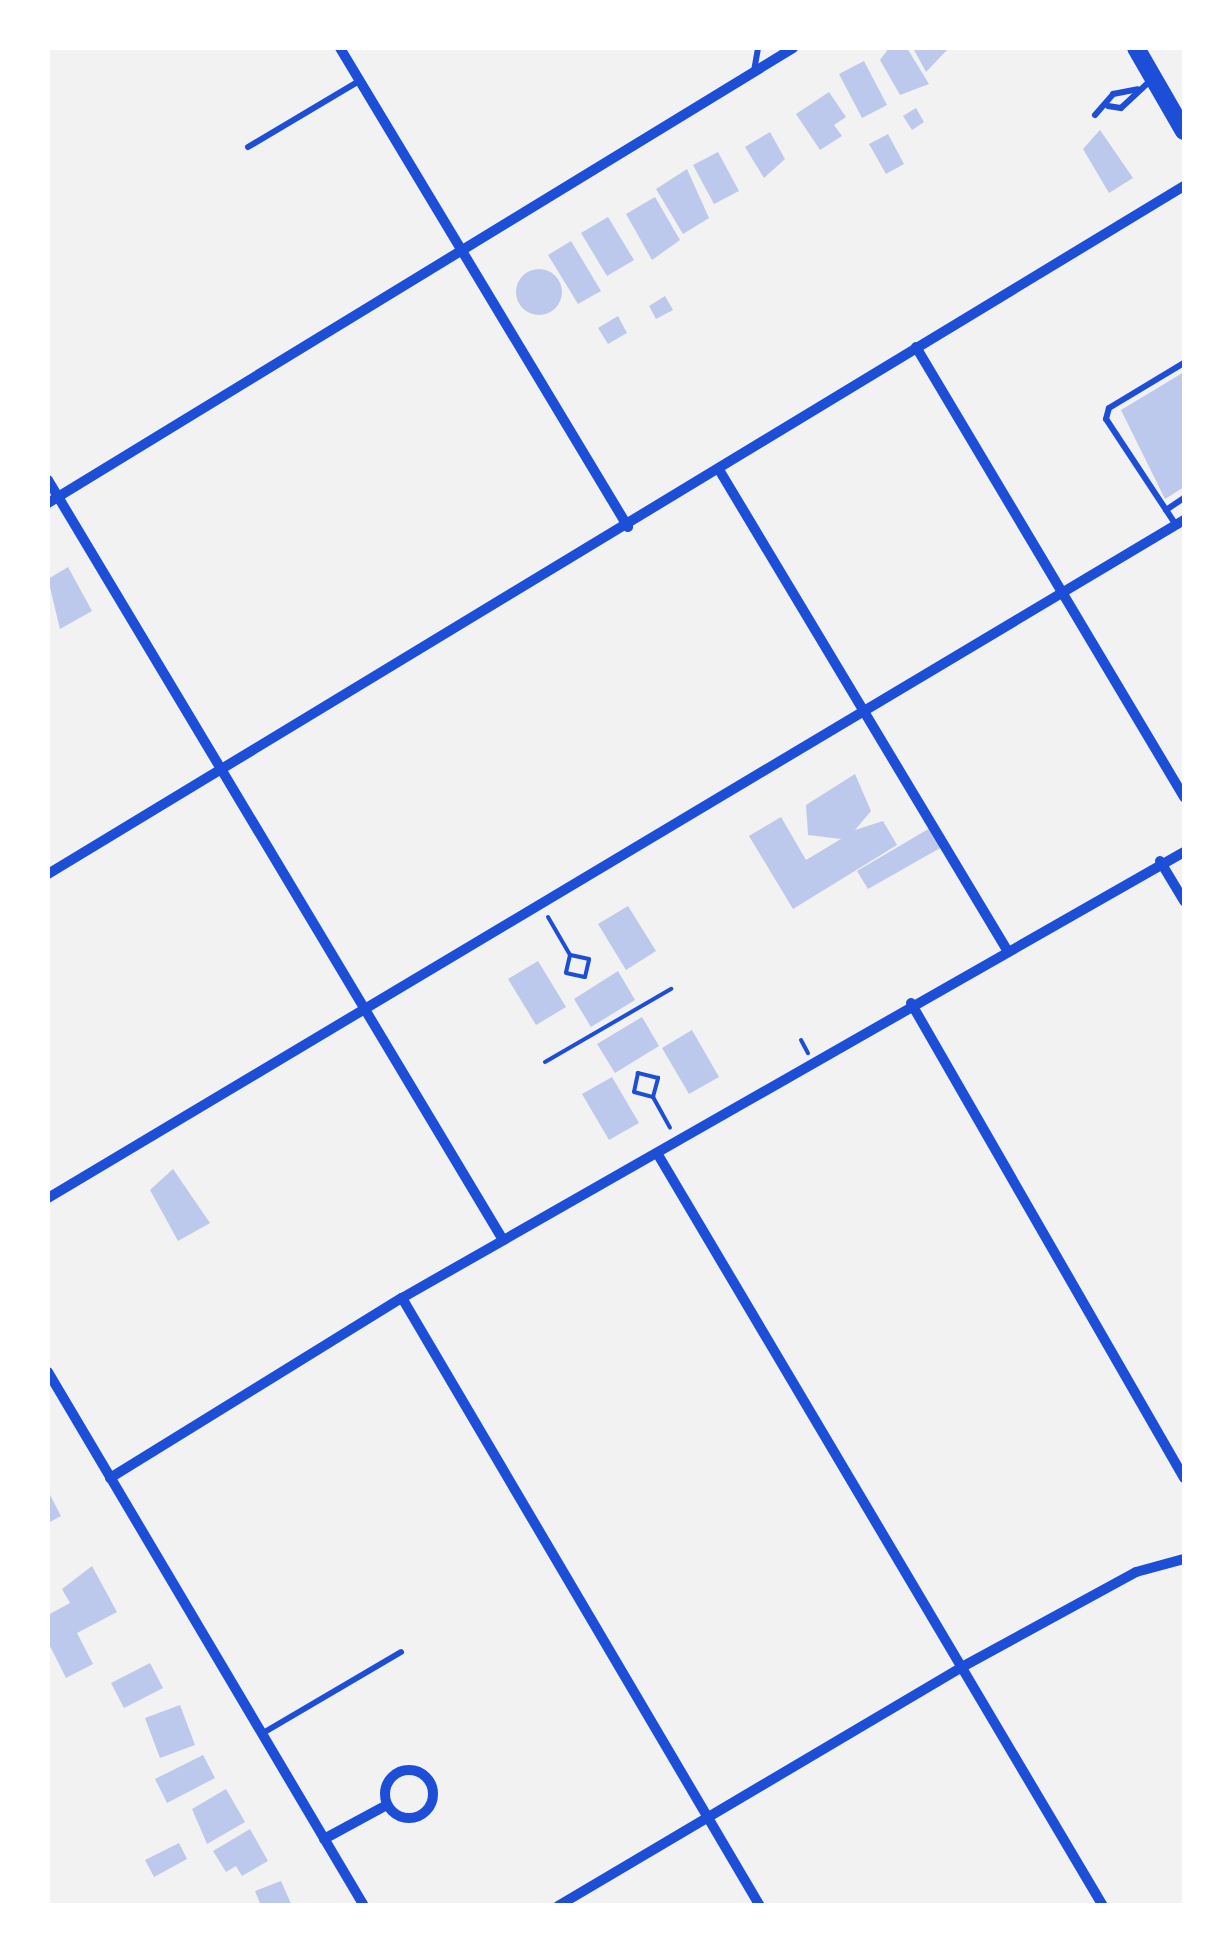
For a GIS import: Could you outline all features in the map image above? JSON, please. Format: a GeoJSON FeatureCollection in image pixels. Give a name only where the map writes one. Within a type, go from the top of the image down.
{"type":"FeatureCollection","features":[{"type":"Feature","properties":{"kind":"main road"},"geometry":{"type":"LineString","coordinates":[[1136,48],[1146,83],[1184,131]]}},
{"type":"Feature","properties":{"kind":"street"},"geometry":{"type":"LineString","coordinates":[[340,48],[628,527]]}},
{"type":"Feature","properties":{"kind":"street"},"geometry":{"type":"LineString","coordinates":[[53,500],[793,48]]}},
{"type":"Feature","properties":{"kind":"street"},"geometry":{"type":"LineString","coordinates":[[48,874],[220,768],[721,473],[916,347],[1184,186]]}},
{"type":"Feature","properties":{"kind":"street"},"geometry":{"type":"LineString","coordinates":[[916,347],[1184,797]]}},
{"type":"Feature","properties":{"kind":"street"},"geometry":{"type":"LineString","coordinates":[[721,473],[868,711],[1007,950]]}},
{"type":"Feature","properties":{"kind":"street"},"geometry":{"type":"LineString","coordinates":[[48,480],[53,500],[220,768],[503,1240]]}},
{"type":"Feature","properties":{"kind":"street"},"geometry":{"type":"LineString","coordinates":[[48,1198],[366,1013],[1180,523]]}},
{"type":"Feature","properties":{"kind":"street"},"geometry":{"type":"LineString","coordinates":[[110,1478],[402,1298],[911,1003],[1160,861],[1184,852]]}},
{"type":"Feature","properties":{"kind":"street"},"geometry":{"type":"LineString","coordinates":[[1160,861],[1184,902]]}},
{"type":"Feature","properties":{"kind":"street"},"geometry":{"type":"LineString","coordinates":[[911,1003],[1184,1478]]}},
{"type":"Feature","properties":{"kind":"street"},"geometry":{"type":"LineString","coordinates":[[657,1153],[1103,1906]]}},
{"type":"Feature","properties":{"kind":"street"},"geometry":{"type":"LineString","coordinates":[[402,1298],[760,1906]]}},
{"type":"Feature","properties":{"kind":"street"},"geometry":{"type":"LineString","coordinates":[[48,1372],[364,1906]]}},
{"type":"Feature","properties":{"kind":"street"},"geometry":{"type":"LineString","coordinates":[[558,1906],[962,1667],[1136,1572],[1184,1559]]}},
{"type":"Feature","properties":{"kind":"street"},"geometry":{"type":"LineString","coordinates":[[324,1838],[386,1806],[420,1815],[430,1782],[409,1770],[394,1775],[386,1806]]}},
{"type":"Feature","properties":{"kind":"lane"},"geometry":{"type":"LineString","coordinates":[[754,72],[758,48]]}},
{"type":"Feature","properties":{"kind":"lane"},"geometry":{"type":"LineString","coordinates":[[248,148],[360,80]]}},
{"type":"Feature","properties":{"kind":"lane"},"geometry":{"type":"LineString","coordinates":[[1095,114],[1108,106],[1113,94],[1146,83]]}},
{"type":"Feature","properties":{"kind":"lane"},"geometry":{"type":"LineString","coordinates":[[1108,106],[1121,108],[1146,83]]}},
{"type":"Feature","properties":{"kind":"lane"},"geometry":{"type":"LineString","coordinates":[[1180,523],[1166,510],[1106,419],[1109,408],[1184,364]]}},
{"type":"Feature","properties":{"kind":"lane"},"geometry":{"type":"LineString","coordinates":[[1166,510],[1184,498]]}},
{"type":"Feature","properties":{"kind":"lane"},"geometry":{"type":"LineString","coordinates":[[262,1734],[401,1652]]}},
{"type":"Feature","properties":{"kind":"path"},"geometry":{"type":"LineString","coordinates":[[548,917],[570,955],[566,973],[585,977],[589,959],[570,955]]}},
{"type":"Feature","properties":{"kind":"path"},"geometry":{"type":"LineString","coordinates":[[544,1062],[671,989]]}},
{"type":"Feature","properties":{"kind":"path"},"geometry":{"type":"LineString","coordinates":[[652,1097],[658,1078],[638,1074],[634,1092],[652,1097],[677,1141]]}},
{"type":"Feature","properties":{"kind":"building"},"geometry":{"type":"Polygon","coordinates":[[[889,48],[907,48],[929,84],[900,95],[880,60],[889,48]]]}},
{"type":"Feature","properties":{"kind":"building"},"geometry":{"type":"Polygon","coordinates":[[[913,48],[946,48],[947,50],[926,72],[913,48]]]}},
{"type":"Feature","properties":{"kind":"building"},"geometry":{"type":"Polygon","coordinates":[[[864,61],[887,105],[862,118],[839,74],[864,61]]]}},
{"type":"Feature","properties":{"kind":"building"},"geometry":{"type":"Polygon","coordinates":[[[829,92],[846,117],[834,125],[842,136],[820,150],[796,114],[829,92]]]}},
{"type":"Feature","properties":{"kind":"building"},"geometry":{"type":"Polygon","coordinates":[[[916,108],[924,122],[912,130],[903,116],[916,108]]]}},
{"type":"Feature","properties":{"kind":"building"},"geometry":{"type":"Polygon","coordinates":[[[1100,130],[1133,178],[1109,193],[1083,149],[1100,130]]]}},
{"type":"Feature","properties":{"kind":"building"},"geometry":{"type":"Polygon","coordinates":[[[770,132],[785,159],[764,178],[745,147],[770,132]]]}},
{"type":"Feature","properties":{"kind":"building"},"geometry":{"type":"Polygon","coordinates":[[[888,134],[904,164],[886,174],[869,144],[888,134]]]}},
{"type":"Feature","properties":{"kind":"building"},"geometry":{"type":"Polygon","coordinates":[[[718,152],[739,191],[714,204],[693,165],[718,152]]]}},
{"type":"Feature","properties":{"kind":"building"},"geometry":{"type":"Polygon","coordinates":[[[687,169],[709,218],[683,234],[656,189],[687,169]]]}},
{"type":"Feature","properties":{"kind":"building"},"geometry":{"type":"Polygon","coordinates":[[[655,197],[680,240],[652,260],[626,214],[655,197]]]}},
{"type":"Feature","properties":{"kind":"building"},"geometry":{"type":"Polygon","coordinates":[[[608,217],[634,260],[607,276],[581,233],[608,217]]]}},
{"type":"Feature","properties":{"kind":"building"},"geometry":{"type":"Polygon","coordinates":[[[571,241],[601,291],[578,304],[548,255],[571,241]]]}},
{"type":"Feature","properties":{"kind":"building"},"geometry":{"type":"Polygon","coordinates":[[[539,269],[555,276],[562,292],[555,308],[539,315],[523,308],[516,292],[523,276],[539,269]]]}},
{"type":"Feature","properties":{"kind":"building"},"geometry":{"type":"Polygon","coordinates":[[[665,296],[673,310],[656,319],[649,306],[665,296]]]}},
{"type":"Feature","properties":{"kind":"building"},"geometry":{"type":"Polygon","coordinates":[[[618,316],[627,333],[608,344],[598,328],[618,316]]]}},
{"type":"Feature","properties":{"kind":"building"},"geometry":{"type":"Polygon","coordinates":[[[1184,372],[1184,487],[1165,499],[1121,410],[1184,372]]]}},
{"type":"Feature","properties":{"kind":"building"},"geometry":{"type":"Polygon","coordinates":[[[68,567],[92,611],[60,629],[48,579],[68,567]]]}},
{"type":"Feature","properties":{"kind":"building"},"geometry":{"type":"Polygon","coordinates":[[[855,774],[871,811],[855,830],[883,821],[897,845],[793,909],[749,836],[781,817],[806,860],[841,839],[808,835],[806,805],[855,774]]]}},
{"type":"Feature","properties":{"kind":"building"},"geometry":{"type":"Polygon","coordinates":[[[930,828],[942,847],[868,889],[857,871],[930,828]]]}},
{"type":"Feature","properties":{"kind":"building"},"geometry":{"type":"Polygon","coordinates":[[[628,906],[656,951],[626,970],[598,924],[628,906]]]}},
{"type":"Feature","properties":{"kind":"building"},"geometry":{"type":"Polygon","coordinates":[[[538,961],[566,1007],[536,1025],[508,979],[538,961]]]}},
{"type":"Feature","properties":{"kind":"building"},"geometry":{"type":"Polygon","coordinates":[[[618,971],[635,1000],[591,1027],[574,999],[618,971]]]}},
{"type":"Feature","properties":{"kind":"building"},"geometry":{"type":"Polygon","coordinates":[[[642,1017],[659,1046],[615,1073],[597,1044],[642,1017]]]}},
{"type":"Feature","properties":{"kind":"building"},"geometry":{"type":"Polygon","coordinates":[[[692,1030],[719,1077],[689,1094],[662,1048],[692,1030]]]}},
{"type":"Feature","properties":{"kind":"building"},"geometry":{"type":"Polygon","coordinates":[[[612,1077],[639,1123],[609,1140],[582,1094],[612,1077]]]}},
{"type":"Feature","properties":{"kind":"building"},"geometry":{"type":"Polygon","coordinates":[[[173,1169],[210,1223],[178,1241],[150,1190],[173,1169]]]}},
{"type":"Feature","properties":{"kind":"building"},"geometry":{"type":"Polygon","coordinates":[[[48,1491],[61,1516],[48,1523],[48,1491]]]}},
{"type":"Feature","properties":{"kind":"building"},"geometry":{"type":"Polygon","coordinates":[[[92,1566],[117,1612],[77,1633],[93,1664],[66,1678],[48,1642],[48,1615],[70,1603],[62,1589],[92,1566]]]}},
{"type":"Feature","properties":{"kind":"building"},"geometry":{"type":"Polygon","coordinates":[[[150,1663],[163,1688],[124,1708],[111,1683],[150,1663]]]}},
{"type":"Feature","properties":{"kind":"building"},"geometry":{"type":"Polygon","coordinates":[[[180,1705],[195,1745],[160,1758],[145,1718],[180,1705]]]}},
{"type":"Feature","properties":{"kind":"building"},"geometry":{"type":"Polygon","coordinates":[[[203,1755],[215,1778],[167,1803],[155,1779],[203,1755]]]}},
{"type":"Feature","properties":{"kind":"building"},"geometry":{"type":"Polygon","coordinates":[[[226,1789],[245,1822],[207,1844],[192,1809],[226,1789]]]}},
{"type":"Feature","properties":{"kind":"building"},"geometry":{"type":"Polygon","coordinates":[[[250,1829],[268,1861],[242,1876],[236,1866],[226,1872],[213,1851],[250,1829]]]}},
{"type":"Feature","properties":{"kind":"building"},"geometry":{"type":"Polygon","coordinates":[[[179,1843],[187,1859],[154,1877],[145,1860],[179,1843]]]}},
{"type":"Feature","properties":{"kind":"building"},"geometry":{"type":"Polygon","coordinates":[[[281,1881],[292,1906],[261,1906],[255,1891],[281,1881]]]}}]}
